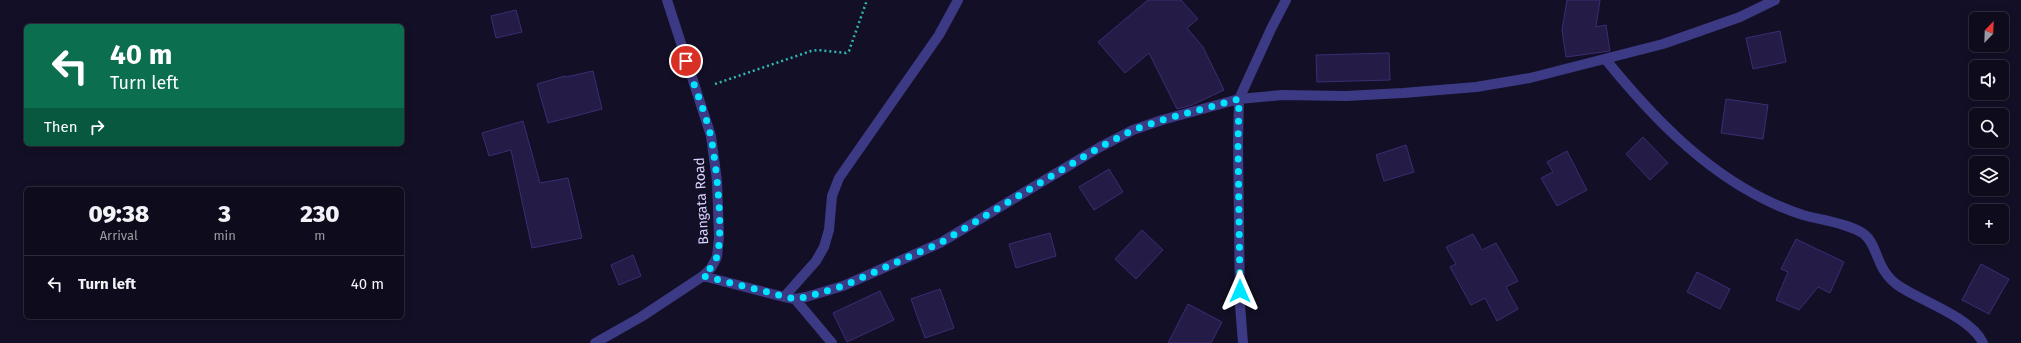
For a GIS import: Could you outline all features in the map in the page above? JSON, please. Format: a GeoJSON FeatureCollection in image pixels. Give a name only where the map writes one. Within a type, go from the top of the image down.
{"type":"FeatureCollection","features":[{"type":"Feature","properties":{"kind":"street","name":"Bangata Road"},"geometry":{"type":"LineString","coordinates":[[595,343],[641,317],[703,276],[711,268],[717,256],[719,230],[717,181],[711,136],[695,91],[667,0]]}},
{"type":"Feature","properties":{"kind":"street"},"geometry":{"type":"LineString","coordinates":[[784,297],[816,261],[824,247],[829,230],[832,196],[839,178],[939,35],[958,0]]}},
{"type":"Feature","properties":{"kind":"street"},"geometry":{"type":"LineString","coordinates":[[1243,343],[1240,305],[1238,143],[1239,99],[1270,29],[1286,0]]}},
{"type":"Feature","properties":{"kind":"street"},"geometry":{"type":"LineString","coordinates":[[703,276],[784,297],[795,299],[806,297],[843,286],[940,243],[1100,147],[1133,130],[1162,120],[1239,99],[1282,95],[1403,94],[1476,87],[1530,78],[1606,60],[1664,44],[1740,16],[1775,0]]}},
{"type":"Feature","properties":{"kind":"street"},"geometry":{"type":"LineString","coordinates":[[1606,60],[1628,87],[1679,140],[1728,178],[1764,199],[1801,215],[1863,234],[1870,240],[1881,267],[1888,278],[1899,286],[1944,310],[1966,325],[1983,343]]}},
{"type":"Feature","properties":{"kind":"street"},"geometry":{"type":"LineString","coordinates":[[795,299],[832,343]]}},
{"type":"Feature","properties":{"kind":"path"},"geometry":{"type":"LineString","coordinates":[[695,91],[811,51],[818,50],[846,53],[849,51],[867,0]]}},
{"type":"Feature","properties":{"kind":"building"},"geometry":{"type":"Polygon","coordinates":[[[1148,0],[1181,0],[1198,19],[1187,28],[1203,47],[1224,90],[1192,105],[1177,109],[1149,53],[1125,73],[1098,42],[1148,0]]]}},
{"type":"Feature","properties":{"kind":"building"},"geometry":{"type":"Polygon","coordinates":[[[1567,0],[1600,0],[1596,27],[1606,25],[1610,51],[1566,57],[1562,30],[1567,0]]]}},
{"type":"Feature","properties":{"kind":"building"},"geometry":{"type":"Polygon","coordinates":[[[516,10],[522,32],[496,38],[491,16],[516,10]]]}},
{"type":"Feature","properties":{"kind":"building"},"geometry":{"type":"Polygon","coordinates":[[[1780,31],[1786,62],[1753,69],[1746,38],[1780,31]]]}},
{"type":"Feature","properties":{"kind":"building"},"geometry":{"type":"Polygon","coordinates":[[[1389,53],[1390,80],[1317,82],[1316,55],[1389,53]]]}},
{"type":"Feature","properties":{"kind":"building"},"geometry":{"type":"Polygon","coordinates":[[[593,71],[602,109],[548,123],[537,84],[565,76],[593,71]]]}},
{"type":"Feature","properties":{"kind":"building"},"geometry":{"type":"Polygon","coordinates":[[[1726,99],[1768,105],[1763,139],[1721,133],[1726,99]]]}},
{"type":"Feature","properties":{"kind":"building"},"geometry":{"type":"Polygon","coordinates":[[[523,121],[540,183],[568,178],[582,238],[532,248],[511,150],[489,156],[482,133],[523,121]]]}},
{"type":"Feature","properties":{"kind":"building"},"geometry":{"type":"Polygon","coordinates":[[[1643,137],[1668,163],[1650,180],[1626,154],[1643,137]]]}},
{"type":"Feature","properties":{"kind":"building"},"geometry":{"type":"Polygon","coordinates":[[[1406,145],[1414,172],[1384,181],[1376,155],[1406,145]]]}},
{"type":"Feature","properties":{"kind":"building"},"geometry":{"type":"Polygon","coordinates":[[[1567,151],[1587,190],[1557,206],[1541,178],[1553,172],[1547,162],[1567,151]]]}},
{"type":"Feature","properties":{"kind":"building"},"geometry":{"type":"Polygon","coordinates":[[[1109,169],[1123,192],[1094,210],[1079,187],[1109,169]]]}},
{"type":"Feature","properties":{"kind":"building"},"geometry":{"type":"Polygon","coordinates":[[[1142,230],[1163,250],[1136,279],[1115,259],[1142,230]]]}},
{"type":"Feature","properties":{"kind":"building"},"geometry":{"type":"Polygon","coordinates":[[[1050,233],[1056,256],[1016,268],[1009,244],[1050,233]]]}},
{"type":"Feature","properties":{"kind":"building"},"geometry":{"type":"Polygon","coordinates":[[[1473,234],[1482,250],[1496,243],[1518,281],[1506,287],[1518,309],[1497,321],[1485,298],[1471,305],[1450,267],[1456,264],[1446,247],[1473,234]]]}},
{"type":"Feature","properties":{"kind":"building"},"geometry":{"type":"Polygon","coordinates":[[[1796,239],[1844,262],[1830,293],[1818,287],[1799,310],[1776,300],[1788,272],[1781,269],[1796,239]]]}},
{"type":"Feature","properties":{"kind":"building"},"geometry":{"type":"Polygon","coordinates":[[[633,255],[641,276],[619,285],[611,265],[633,255]]]}},
{"type":"Feature","properties":{"kind":"building"},"geometry":{"type":"Polygon","coordinates":[[[1981,264],[2009,279],[1989,314],[1962,300],[1981,264]]]}},
{"type":"Feature","properties":{"kind":"building"},"geometry":{"type":"Polygon","coordinates":[[[1697,272],[1730,289],[1720,309],[1687,292],[1697,272]]]}},
{"type":"Feature","properties":{"kind":"building"},"geometry":{"type":"Polygon","coordinates":[[[940,289],[954,328],[925,338],[911,299],[940,289]]]}},
{"type":"Feature","properties":{"kind":"building"},"geometry":{"type":"Polygon","coordinates":[[[880,291],[894,320],[847,342],[833,313],[880,291]]]}},
{"type":"Feature","properties":{"kind":"building"},"geometry":{"type":"Polygon","coordinates":[[[1188,304],[1222,322],[1211,343],[1168,343],[1188,304]]]}},
{"type":"Feature","properties":{"kind":"route"},"geometry":{"type":"LineString","coordinates":[[686,61],[711,136],[717,181],[719,237],[717,256],[711,268],[703,276],[795,299],[843,286],[940,243],[1100,147],[1133,130],[1162,120],[1239,99],[1238,143],[1240,291]]}}]}
